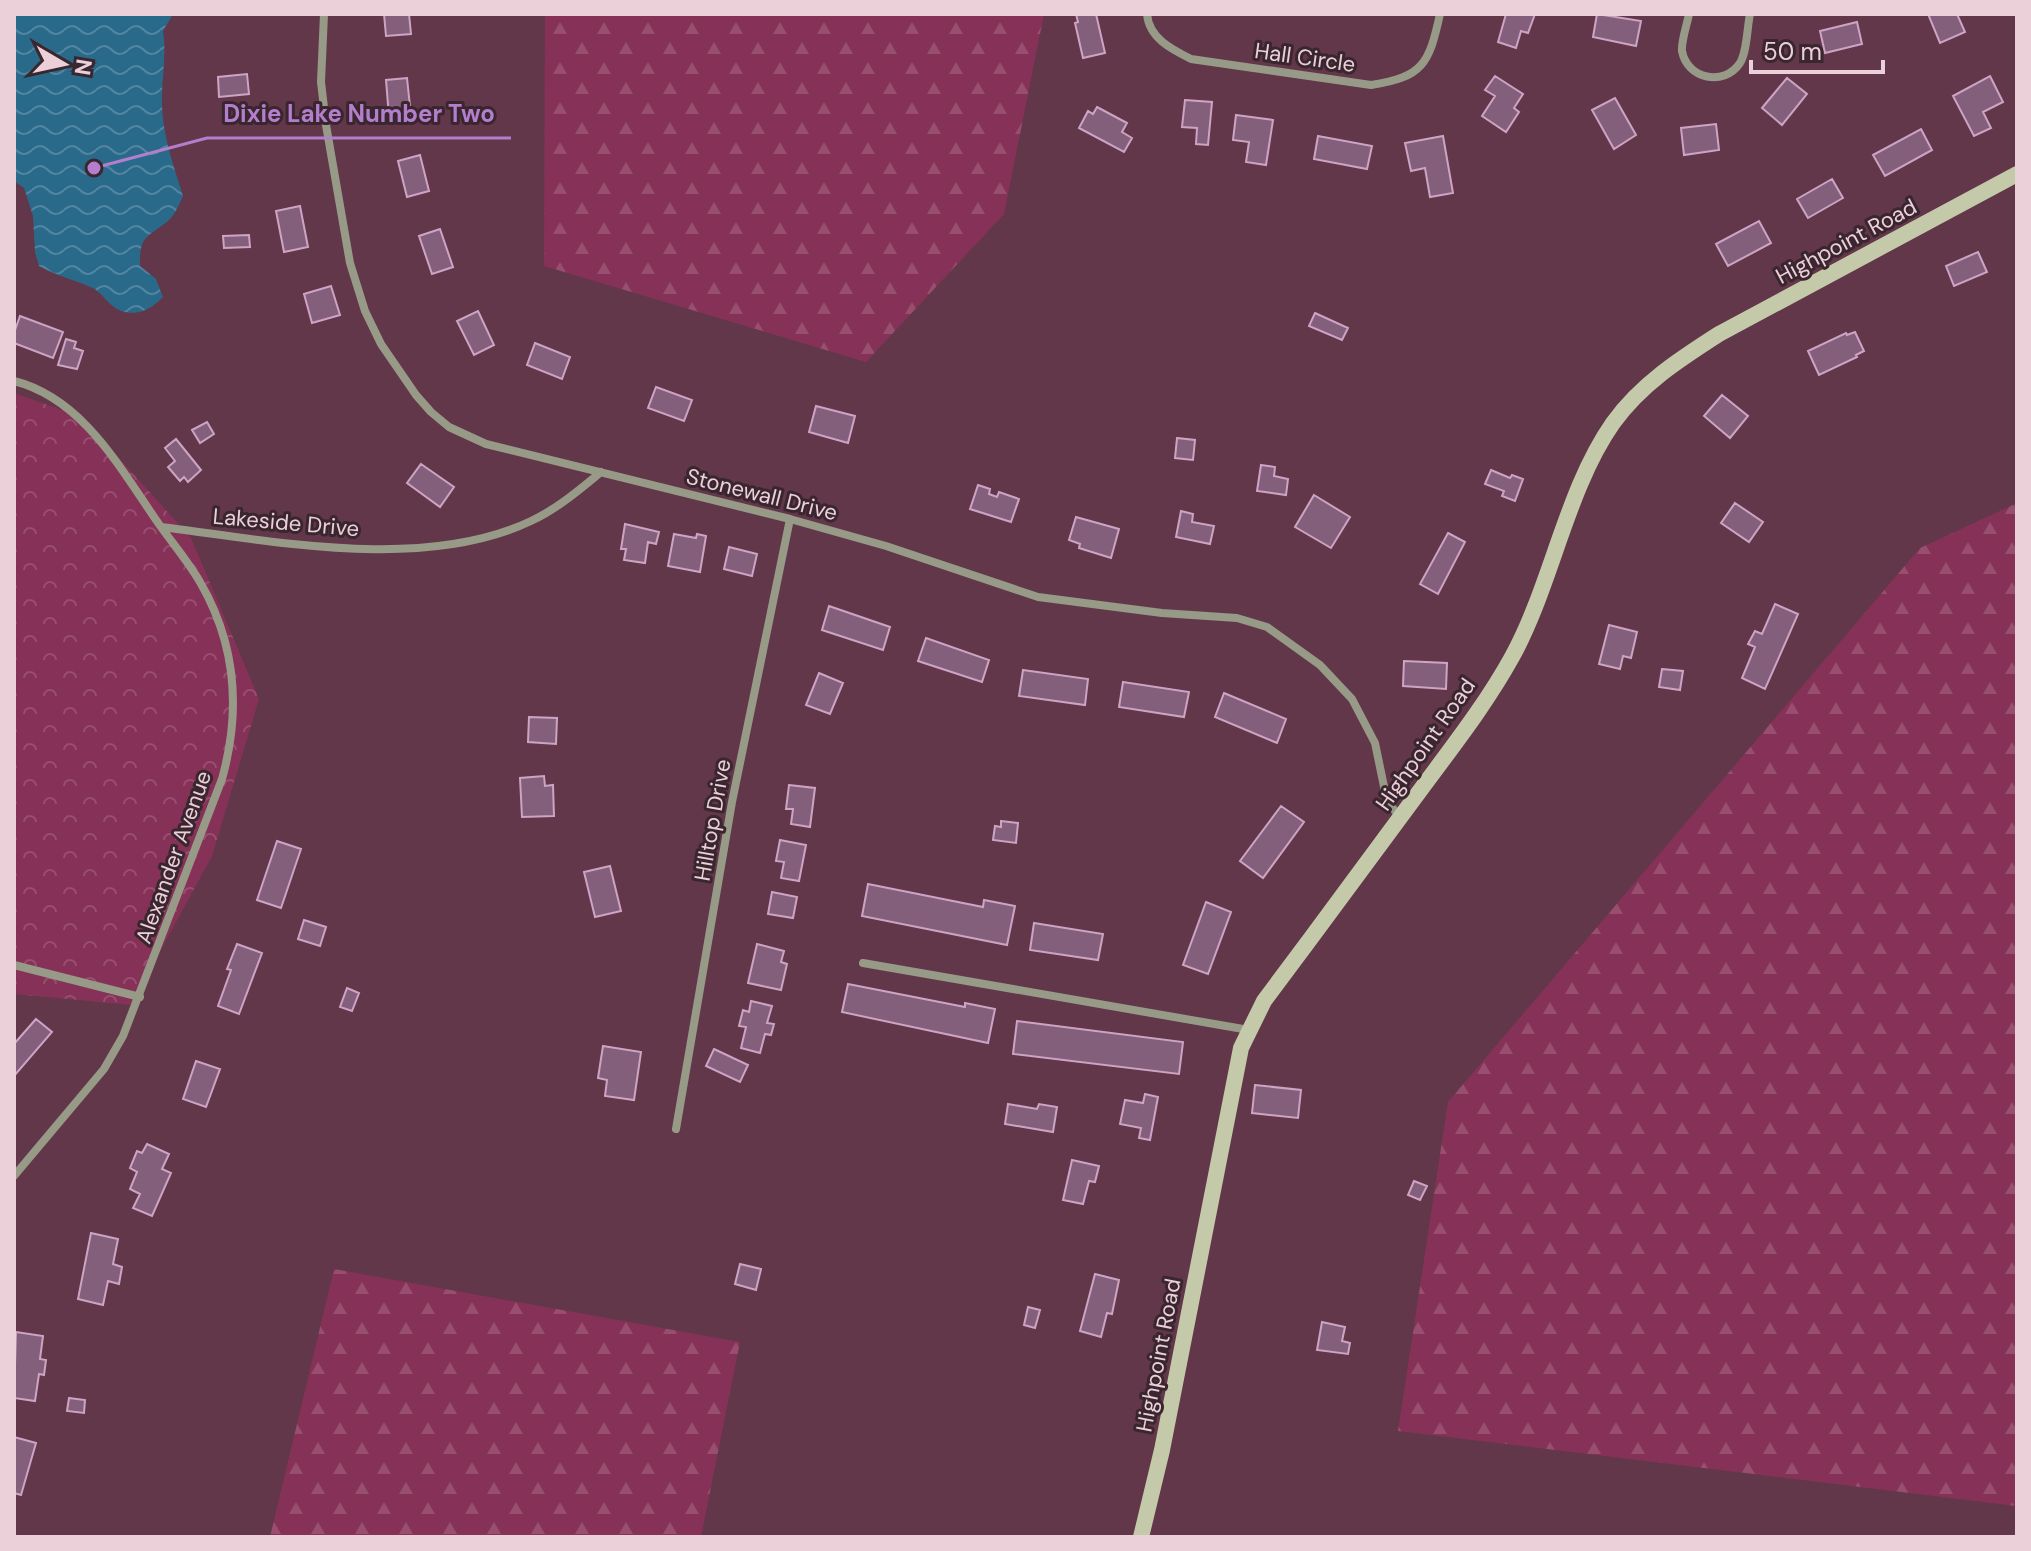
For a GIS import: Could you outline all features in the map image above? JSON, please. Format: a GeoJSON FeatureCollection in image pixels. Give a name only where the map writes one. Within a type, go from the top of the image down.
{"type":"FeatureCollection","features":[{"type":"Feature","properties":{"kind":"street","name":"Stonewall Drive"},"geometry":{"type":"LineString","coordinates":[[324,14],[321,82],[350,263],[365,311],[381,344],[416,395],[449,427],[486,444],[790,519],[886,546],[1038,597],[1162,613],[1237,618],[1267,627],[1320,665],[1352,699],[1375,743],[1387,801],[1400,817]]}},
{"type":"Feature","properties":{"kind":"street","name":"Hall Circle"},"geometry":{"type":"LineString","coordinates":[[1147,14],[1147,22],[1164,46],[1191,59],[1371,85],[1400,81],[1419,68],[1432,49],[1440,14]]}},
{"type":"Feature","properties":{"kind":"street"},"geometry":{"type":"LineString","coordinates":[[1689,14],[1682,50],[1690,68],[1708,78],[1729,75],[1741,62],[1750,14]]}},
{"type":"Feature","properties":{"kind":"street","name":"Highpoint Road"},"geometry":{"type":"LineString","coordinates":[[1141,1537],[1162,1450],[1241,1048],[1264,1001],[1462,733],[1512,658],[1532,615],[1590,462],[1614,423],[1644,388],[1675,362],[1719,334],[2017,174]]}},
{"type":"Feature","properties":{"kind":"street"},"geometry":{"type":"LineString","coordinates":[[14,381],[54,398],[76,414],[92,431],[161,527]]}},
{"type":"Feature","properties":{"kind":"street","name":"Lakeside Drive"},"geometry":{"type":"LineString","coordinates":[[161,527],[327,548],[445,547],[487,538],[531,521],[568,499],[601,472]]}},
{"type":"Feature","properties":{"kind":"street","name":"Hilltop Drive"},"geometry":{"type":"LineString","coordinates":[[676,1129],[732,802],[790,519]]}},
{"type":"Feature","properties":{"kind":"street","name":"Alexander Avenue"},"geometry":{"type":"LineString","coordinates":[[14,1176],[104,1069],[123,1036],[222,779],[231,748],[234,716],[232,667],[219,621],[200,581],[161,527]]}},
{"type":"Feature","properties":{"kind":"street"},"geometry":{"type":"LineString","coordinates":[[863,963],[1250,1030]]}},
{"type":"Feature","properties":{"kind":"street"},"geometry":{"type":"LineString","coordinates":[[14,965],[140,997]]}},
{"type":"Feature","properties":{"kind":"green space"},"geometry":{"type":"Polygon","coordinates":[[[545,14],[1044,14],[1004,214],[866,362],[544,266],[545,14]]]}},
{"type":"Feature","properties":{"kind":"green space"},"geometry":{"type":"Polygon","coordinates":[[[14,393],[82,417],[191,538],[259,699],[212,856],[131,1005],[14,994],[14,393]]]}},
{"type":"Feature","properties":{"kind":"green space"},"geometry":{"type":"Polygon","coordinates":[[[2017,503],[2016,1506],[1398,1431],[1448,1102],[1920,548],[2017,503]]]}},
{"type":"Feature","properties":{"kind":"green space"},"geometry":{"type":"Polygon","coordinates":[[[334,1269],[740,1342],[701,1537],[270,1537],[334,1269]]]}},
{"type":"Feature","properties":{"kind":"water"},"geometry":{"type":"Polygon","coordinates":[[[14,14],[173,14],[163,31],[162,106],[167,140],[183,196],[172,217],[147,237],[141,247],[140,266],[156,279],[163,297],[148,309],[136,313],[123,312],[93,288],[39,266],[33,216],[24,188],[14,181],[14,14]]]}},
{"type":"Feature","properties":{"kind":"building"},"geometry":{"type":"Polygon","coordinates":[[[384,14],[409,14],[411,34],[386,36],[384,14]]]}},
{"type":"Feature","properties":{"kind":"building"},"geometry":{"type":"Polygon","coordinates":[[[1076,14],[1096,14],[1105,53],[1083,58],[1075,23],[1078,22],[1076,14]]]}},
{"type":"Feature","properties":{"kind":"building"},"geometry":{"type":"Polygon","coordinates":[[[1506,14],[1535,14],[1528,33],[1521,31],[1516,48],[1498,42],[1506,14]]]}},
{"type":"Feature","properties":{"kind":"building"},"geometry":{"type":"Polygon","coordinates":[[[1597,14],[1641,21],[1636,46],[1593,37],[1597,14]]]}},
{"type":"Feature","properties":{"kind":"building"},"geometry":{"type":"Polygon","coordinates":[[[1928,14],[1957,14],[1965,32],[1940,43],[1928,14]]]}},
{"type":"Feature","properties":{"kind":"building"},"geometry":{"type":"Polygon","coordinates":[[[1857,22],[1862,44],[1825,53],[1820,31],[1857,22]]]}},
{"type":"Feature","properties":{"kind":"building"},"geometry":{"type":"Polygon","coordinates":[[[247,74],[249,94],[219,97],[218,77],[247,74]]]}},
{"type":"Feature","properties":{"kind":"building"},"geometry":{"type":"Polygon","coordinates":[[[1495,76],[1523,94],[1514,108],[1519,112],[1506,132],[1482,116],[1495,96],[1485,90],[1495,76]]]}},
{"type":"Feature","properties":{"kind":"building"},"geometry":{"type":"Polygon","coordinates":[[[1990,76],[2003,102],[1983,112],[1991,128],[1974,136],[1953,96],[1990,76]]]}},
{"type":"Feature","properties":{"kind":"building"},"geometry":{"type":"Polygon","coordinates":[[[407,78],[411,116],[389,117],[386,80],[407,78]]]}},
{"type":"Feature","properties":{"kind":"building"},"geometry":{"type":"Polygon","coordinates":[[[1787,78],[1807,94],[1782,125],[1762,108],[1787,78]]]}},
{"type":"Feature","properties":{"kind":"building"},"geometry":{"type":"Polygon","coordinates":[[[1615,98],[1636,135],[1614,149],[1592,110],[1615,98]]]}},
{"type":"Feature","properties":{"kind":"building"},"geometry":{"type":"Polygon","coordinates":[[[1185,100],[1212,102],[1208,145],[1196,144],[1197,128],[1182,127],[1185,100]]]}},
{"type":"Feature","properties":{"kind":"building"},"geometry":{"type":"Polygon","coordinates":[[[1097,107],[1127,123],[1122,132],[1132,138],[1124,152],[1079,128],[1088,111],[1093,114],[1097,107]]]}},
{"type":"Feature","properties":{"kind":"building"},"geometry":{"type":"Polygon","coordinates":[[[1236,115],[1273,120],[1266,165],[1246,162],[1249,142],[1233,140],[1236,115]]]}},
{"type":"Feature","properties":{"kind":"building"},"geometry":{"type":"Polygon","coordinates":[[[1716,124],[1719,150],[1684,155],[1681,128],[1716,124]]]}},
{"type":"Feature","properties":{"kind":"building"},"geometry":{"type":"Polygon","coordinates":[[[1921,129],[1932,150],[1885,176],[1873,155],[1921,129]]]}},
{"type":"Feature","properties":{"kind":"building"},"geometry":{"type":"Polygon","coordinates":[[[1318,136],[1372,146],[1367,169],[1314,159],[1318,136]]]}},
{"type":"Feature","properties":{"kind":"building"},"geometry":{"type":"Polygon","coordinates":[[[1443,136],[1453,193],[1430,197],[1425,168],[1411,171],[1405,143],[1443,136]]]}},
{"type":"Feature","properties":{"kind":"building"},"geometry":{"type":"Polygon","coordinates":[[[420,155],[429,191],[407,197],[398,161],[420,155]]]}},
{"type":"Feature","properties":{"kind":"building"},"geometry":{"type":"Polygon","coordinates":[[[1832,179],[1843,198],[1808,218],[1797,199],[1832,179]]]}},
{"type":"Feature","properties":{"kind":"building"},"geometry":{"type":"Polygon","coordinates":[[[300,206],[308,247],[284,252],[276,211],[300,206]]]}},
{"type":"Feature","properties":{"kind":"building"},"geometry":{"type":"Polygon","coordinates":[[[1759,221],[1771,243],[1728,266],[1716,244],[1759,221]]]}},
{"type":"Feature","properties":{"kind":"building"},"geometry":{"type":"Polygon","coordinates":[[[440,229],[453,267],[432,274],[419,236],[440,229]]]}},
{"type":"Feature","properties":{"kind":"building"},"geometry":{"type":"Polygon","coordinates":[[[249,235],[250,247],[224,248],[223,236],[249,235]]]}},
{"type":"Feature","properties":{"kind":"building"},"geometry":{"type":"Polygon","coordinates":[[[1978,252],[1987,272],[1954,286],[1946,266],[1978,252]]]}},
{"type":"Feature","properties":{"kind":"building"},"geometry":{"type":"Polygon","coordinates":[[[331,286],[340,315],[312,323],[304,294],[331,286]]]}},
{"type":"Feature","properties":{"kind":"building"},"geometry":{"type":"Polygon","coordinates":[[[478,311],[494,345],[474,355],[457,321],[478,311]]]}},
{"type":"Feature","properties":{"kind":"building"},"geometry":{"type":"Polygon","coordinates":[[[1315,313],[1348,328],[1342,340],[1309,326],[1315,313]]]}},
{"type":"Feature","properties":{"kind":"building"},"geometry":{"type":"Polygon","coordinates":[[[20,316],[63,332],[53,358],[14,343],[20,316]]]}},
{"type":"Feature","properties":{"kind":"building"},"geometry":{"type":"Polygon","coordinates":[[[1855,332],[1864,351],[1819,375],[1808,351],[1846,333],[1855,332]]]}},
{"type":"Feature","properties":{"kind":"building"},"geometry":{"type":"Polygon","coordinates":[[[66,339],[76,342],[74,348],[83,351],[77,369],[58,365],[66,339]]]}},
{"type":"Feature","properties":{"kind":"building"},"geometry":{"type":"Polygon","coordinates":[[[535,343],[570,357],[562,379],[527,365],[535,343]]]}},
{"type":"Feature","properties":{"kind":"building"},"geometry":{"type":"Polygon","coordinates":[[[656,387],[692,400],[684,421],[648,408],[656,387]]]}},
{"type":"Feature","properties":{"kind":"building"},"geometry":{"type":"Polygon","coordinates":[[[1722,395],[1748,416],[1730,438],[1704,416],[1722,395]]]}},
{"type":"Feature","properties":{"kind":"building"},"geometry":{"type":"Polygon","coordinates":[[[816,406],[855,416],[848,443],[809,432],[816,406]]]}},
{"type":"Feature","properties":{"kind":"building"},"geometry":{"type":"Polygon","coordinates":[[[207,422],[214,434],[200,443],[192,430],[207,422]]]}},
{"type":"Feature","properties":{"kind":"building"},"geometry":{"type":"Polygon","coordinates":[[[1177,438],[1195,440],[1193,460],[1175,458],[1177,438]]]}},
{"type":"Feature","properties":{"kind":"building"},"geometry":{"type":"Polygon","coordinates":[[[176,439],[201,470],[188,482],[184,477],[180,481],[168,467],[175,461],[165,448],[176,439]]]}},
{"type":"Feature","properties":{"kind":"building"},"geometry":{"type":"Polygon","coordinates":[[[421,464],[454,487],[440,507],[407,483],[421,464]]]}},
{"type":"Feature","properties":{"kind":"building"},"geometry":{"type":"Polygon","coordinates":[[[1261,465],[1275,467],[1274,476],[1288,479],[1286,495],[1257,491],[1261,465]]]}},
{"type":"Feature","properties":{"kind":"building"},"geometry":{"type":"Polygon","coordinates":[[[1491,470],[1510,478],[1512,475],[1523,479],[1515,501],[1502,496],[1504,491],[1485,484],[1491,470]]]}},
{"type":"Feature","properties":{"kind":"building"},"geometry":{"type":"Polygon","coordinates":[[[978,485],[990,489],[989,494],[997,497],[999,492],[1019,499],[1011,522],[970,509],[978,485]]]}},
{"type":"Feature","properties":{"kind":"building"},"geometry":{"type":"Polygon","coordinates":[[[1314,495],[1350,517],[1331,548],[1295,527],[1314,495]]]}},
{"type":"Feature","properties":{"kind":"building"},"geometry":{"type":"Polygon","coordinates":[[[1735,503],[1763,522],[1749,542],[1721,523],[1735,503]]]}},
{"type":"Feature","properties":{"kind":"building"},"geometry":{"type":"Polygon","coordinates":[[[1181,511],[1193,514],[1192,522],[1214,526],[1210,544],[1176,537],[1181,511]]]}},
{"type":"Feature","properties":{"kind":"building"},"geometry":{"type":"Polygon","coordinates":[[[1076,517],[1119,529],[1111,558],[1079,548],[1080,544],[1069,540],[1076,517]]]}},
{"type":"Feature","properties":{"kind":"building"},"geometry":{"type":"Polygon","coordinates":[[[625,524],[659,532],[656,544],[648,542],[645,563],[624,560],[626,549],[621,549],[625,524]]]}},
{"type":"Feature","properties":{"kind":"building"},"geometry":{"type":"Polygon","coordinates":[[[1448,533],[1465,542],[1438,594],[1420,584],[1448,533]]]}},
{"type":"Feature","properties":{"kind":"building"},"geometry":{"type":"Polygon","coordinates":[[[674,534],[696,538],[697,534],[706,536],[700,572],[668,566],[674,534]]]}},
{"type":"Feature","properties":{"kind":"building"},"geometry":{"type":"Polygon","coordinates":[[[729,547],[757,554],[752,576],[724,569],[729,547]]]}},
{"type":"Feature","properties":{"kind":"building"},"geometry":{"type":"Polygon","coordinates":[[[1775,604],[1798,614],[1765,689],[1742,678],[1755,647],[1748,644],[1755,631],[1762,634],[1775,604]]]}},
{"type":"Feature","properties":{"kind":"building"},"geometry":{"type":"Polygon","coordinates":[[[829,606],[890,627],[883,650],[822,630],[829,606]]]}},
{"type":"Feature","properties":{"kind":"building"},"geometry":{"type":"Polygon","coordinates":[[[1609,625],[1637,632],[1631,658],[1623,656],[1620,669],[1599,664],[1609,625]]]}},
{"type":"Feature","properties":{"kind":"building"},"geometry":{"type":"Polygon","coordinates":[[[926,638],[989,660],[982,682],[918,661],[926,638]]]}},
{"type":"Feature","properties":{"kind":"building"},"geometry":{"type":"Polygon","coordinates":[[[1404,661],[1447,663],[1446,689],[1403,686],[1404,661]]]}},
{"type":"Feature","properties":{"kind":"building"},"geometry":{"type":"Polygon","coordinates":[[[1662,669],[1683,671],[1680,690],[1659,687],[1662,669]]]}},
{"type":"Feature","properties":{"kind":"building"},"geometry":{"type":"Polygon","coordinates":[[[1023,670],[1088,679],[1085,705],[1019,696],[1023,670]]]}},
{"type":"Feature","properties":{"kind":"building"},"geometry":{"type":"Polygon","coordinates":[[[819,673],[843,683],[830,714],[806,705],[819,673]]]}},
{"type":"Feature","properties":{"kind":"building"},"geometry":{"type":"Polygon","coordinates":[[[1123,682],[1189,692],[1184,717],[1119,707],[1123,682]]]}},
{"type":"Feature","properties":{"kind":"building"},"geometry":{"type":"Polygon","coordinates":[[[1224,693],[1286,719],[1277,743],[1215,717],[1224,693]]]}},
{"type":"Feature","properties":{"kind":"building"},"geometry":{"type":"Polygon","coordinates":[[[529,717],[557,718],[556,744],[528,742],[529,717]]]}},
{"type":"Feature","properties":{"kind":"building"},"geometry":{"type":"Polygon","coordinates":[[[544,776],[545,786],[553,785],[554,816],[522,817],[520,778],[544,776]]]}},
{"type":"Feature","properties":{"kind":"building"},"geometry":{"type":"Polygon","coordinates":[[[789,785],[815,788],[810,827],[791,824],[793,809],[786,809],[789,785]]]}},
{"type":"Feature","properties":{"kind":"building"},"geometry":{"type":"Polygon","coordinates":[[[1281,806],[1304,822],[1263,878],[1240,861],[1281,806]]]}},
{"type":"Feature","properties":{"kind":"building"},"geometry":{"type":"Polygon","coordinates":[[[1001,821],[1018,823],[1016,843],[993,840],[995,826],[1001,827],[1001,821]]]}},
{"type":"Feature","properties":{"kind":"building"},"geometry":{"type":"Polygon","coordinates":[[[780,840],[806,845],[799,881],[781,878],[784,862],[776,861],[780,840]]]}},
{"type":"Feature","properties":{"kind":"building"},"geometry":{"type":"Polygon","coordinates":[[[277,841],[301,849],[281,908],[257,900],[277,841]]]}},
{"type":"Feature","properties":{"kind":"building"},"geometry":{"type":"Polygon","coordinates":[[[610,866],[621,911],[595,917],[584,872],[610,866]]]}},
{"type":"Feature","properties":{"kind":"building"},"geometry":{"type":"Polygon","coordinates":[[[868,884],[983,907],[984,900],[1015,906],[1007,945],[862,916],[868,884]]]}},
{"type":"Feature","properties":{"kind":"building"},"geometry":{"type":"Polygon","coordinates":[[[772,892],[797,897],[793,918],[768,914],[772,892]]]}},
{"type":"Feature","properties":{"kind":"building"},"geometry":{"type":"Polygon","coordinates":[[[1206,902],[1231,912],[1208,974],[1183,965],[1206,902]]]}},
{"type":"Feature","properties":{"kind":"building"},"geometry":{"type":"Polygon","coordinates":[[[304,920],[326,927],[320,946],[298,939],[304,920]]]}},
{"type":"Feature","properties":{"kind":"building"},"geometry":{"type":"Polygon","coordinates":[[[1034,923],[1103,934],[1098,960],[1030,950],[1034,923]]]}},
{"type":"Feature","properties":{"kind":"building"},"geometry":{"type":"Polygon","coordinates":[[[237,944],[262,953],[239,1014],[218,1006],[237,944]]]}},
{"type":"Feature","properties":{"kind":"building"},"geometry":{"type":"Polygon","coordinates":[[[757,944],[784,951],[781,962],[787,964],[781,990],[748,983],[757,944]]]}},
{"type":"Feature","properties":{"kind":"building"},"geometry":{"type":"Polygon","coordinates":[[[848,984],[965,1007],[965,1003],[995,1009],[988,1043],[842,1012],[848,984]]]}},
{"type":"Feature","properties":{"kind":"building"},"geometry":{"type":"Polygon","coordinates":[[[347,988],[359,993],[352,1011],[340,1007],[347,988]]]}},
{"type":"Feature","properties":{"kind":"building"},"geometry":{"type":"Polygon","coordinates":[[[751,1001],[772,1006],[767,1023],[774,1024],[771,1035],[765,1034],[760,1053],[741,1048],[746,1027],[739,1026],[743,1010],[749,1012],[751,1001]]]}},
{"type":"Feature","properties":{"kind":"building"},"geometry":{"type":"Polygon","coordinates":[[[36,1019],[52,1032],[14,1076],[14,1044],[36,1019]]]}},
{"type":"Feature","properties":{"kind":"building"},"geometry":{"type":"Polygon","coordinates":[[[1017,1021],[1183,1042],[1179,1074],[1013,1054],[1017,1021]]]}},
{"type":"Feature","properties":{"kind":"building"},"geometry":{"type":"Polygon","coordinates":[[[603,1046],[641,1052],[634,1100],[605,1096],[607,1080],[598,1078],[603,1046]]]}},
{"type":"Feature","properties":{"kind":"building"},"geometry":{"type":"Polygon","coordinates":[[[714,1049],[748,1065],[740,1082],[706,1066],[714,1049]]]}},
{"type":"Feature","properties":{"kind":"building"},"geometry":{"type":"Polygon","coordinates":[[[196,1061],[220,1069],[206,1107],[183,1099],[196,1061]]]}},
{"type":"Feature","properties":{"kind":"building"},"geometry":{"type":"Polygon","coordinates":[[[1255,1085],[1301,1090],[1298,1118],[1252,1113],[1255,1085]]]}},
{"type":"Feature","properties":{"kind":"building"},"geometry":{"type":"Polygon","coordinates":[[[1145,1094],[1158,1097],[1150,1140],[1139,1138],[1141,1128],[1120,1124],[1125,1100],[1143,1103],[1145,1094]]]}},
{"type":"Feature","properties":{"kind":"building"},"geometry":{"type":"Polygon","coordinates":[[[1008,1104],[1037,1109],[1039,1104],[1057,1107],[1053,1132],[1005,1124],[1008,1104]]]}},
{"type":"Feature","properties":{"kind":"building"},"geometry":{"type":"Polygon","coordinates":[[[147,1144],[169,1154],[162,1169],[171,1173],[152,1216],[133,1208],[140,1194],[130,1189],[137,1172],[130,1168],[137,1151],[142,1153],[147,1144]]]}},
{"type":"Feature","properties":{"kind":"building"},"geometry":{"type":"Polygon","coordinates":[[[1072,1160],[1099,1166],[1095,1182],[1089,1181],[1083,1204],[1063,1200],[1072,1160]]]}},
{"type":"Feature","properties":{"kind":"building"},"geometry":{"type":"Polygon","coordinates":[[[1414,1181],[1427,1186],[1420,1200],[1408,1195],[1414,1181]]]}},
{"type":"Feature","properties":{"kind":"building"},"geometry":{"type":"Polygon","coordinates":[[[91,1233],[118,1239],[113,1264],[122,1267],[119,1284],[108,1281],[103,1305],[78,1299],[91,1233]]]}},
{"type":"Feature","properties":{"kind":"building"},"geometry":{"type":"Polygon","coordinates":[[[740,1264],[761,1269],[756,1290],[735,1284],[740,1264]]]}},
{"type":"Feature","properties":{"kind":"building"},"geometry":{"type":"Polygon","coordinates":[[[1095,1274],[1119,1280],[1112,1314],[1107,1313],[1101,1337],[1080,1331],[1095,1274]]]}},
{"type":"Feature","properties":{"kind":"building"},"geometry":{"type":"Polygon","coordinates":[[[1028,1307],[1040,1310],[1035,1328],[1024,1325],[1028,1307]]]}},
{"type":"Feature","properties":{"kind":"building"},"geometry":{"type":"Polygon","coordinates":[[[1322,1322],[1345,1327],[1342,1341],[1350,1343],[1348,1354],[1317,1350],[1322,1322]]]}},
{"type":"Feature","properties":{"kind":"building"},"geometry":{"type":"Polygon","coordinates":[[[16,1332],[43,1336],[40,1359],[46,1360],[44,1375],[39,1374],[35,1401],[14,1398],[16,1332]]]}},
{"type":"Feature","properties":{"kind":"building"},"geometry":{"type":"Polygon","coordinates":[[[69,1398],[85,1400],[84,1413],[67,1411],[69,1398]]]}},
{"type":"Feature","properties":{"kind":"building"},"geometry":{"type":"Polygon","coordinates":[[[14,1437],[36,1443],[21,1495],[14,1493],[14,1437]]]}},
{"type":"Feature","properties":{"kind":"place","name":"Dixie Lake Number Two"},"geometry":{"type":"Point","coordinates":[94,168]}}]}
